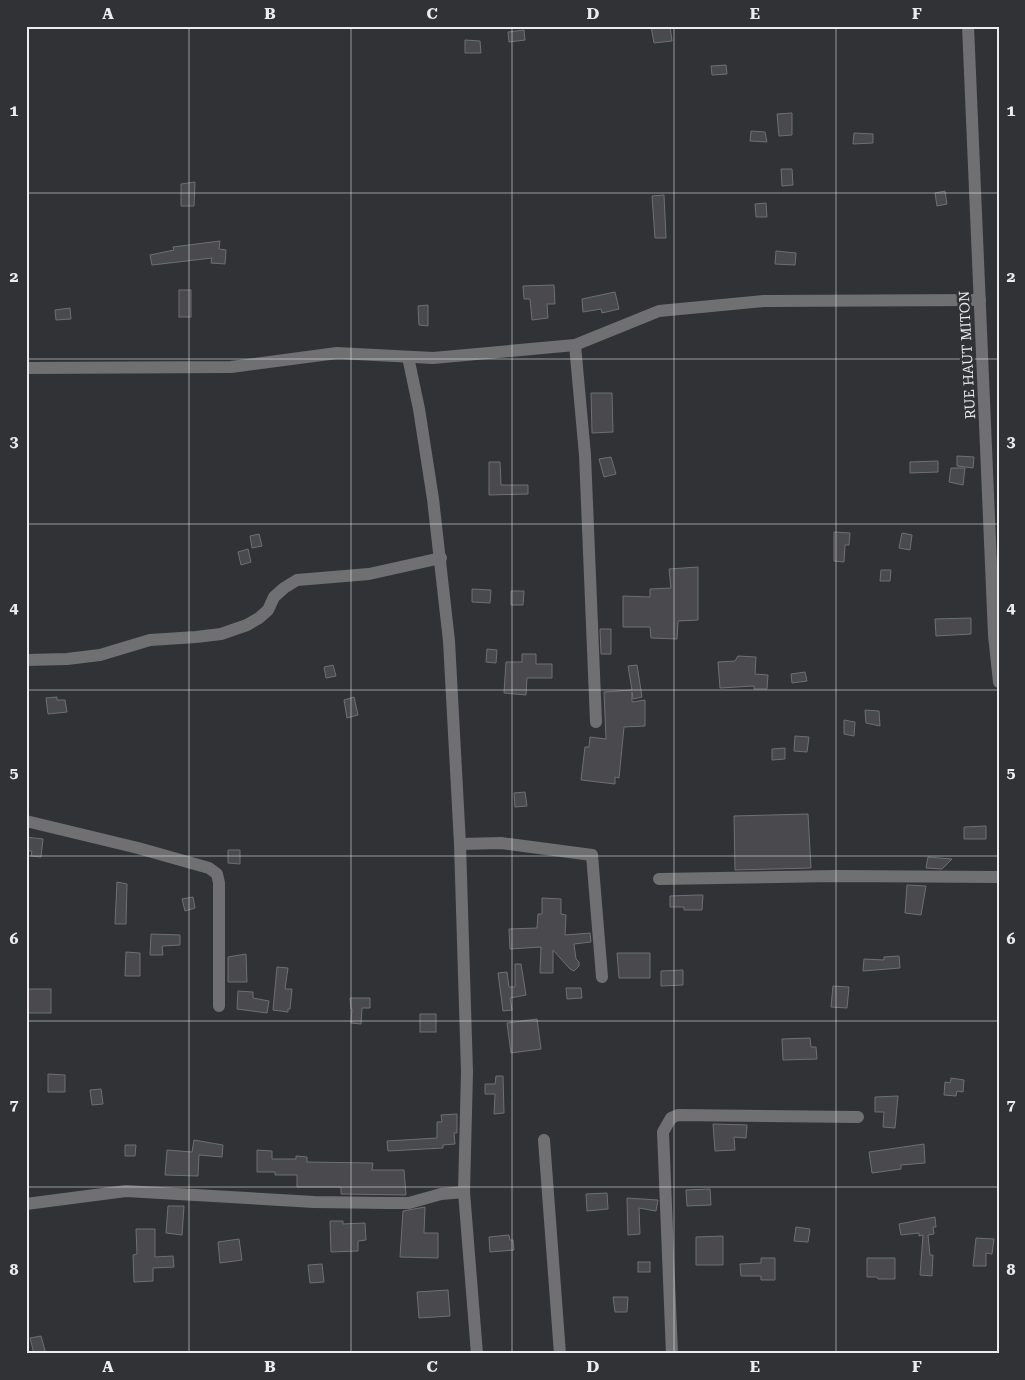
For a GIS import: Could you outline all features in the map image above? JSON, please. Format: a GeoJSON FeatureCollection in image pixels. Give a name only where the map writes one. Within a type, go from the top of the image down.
{"type":"FeatureCollection","features":[{"type":"Feature","properties":{"kind":"street","name":"RUE HAUT MITON"},"geometry":{"type":"LineString","coordinates":[[968,26],[994,635],[999,682]]}},
{"type":"Feature","properties":{"kind":"street"},"geometry":{"type":"LineString","coordinates":[[26,368],[231,367],[337,353],[433,358],[575,345],[659,312],[764,301],[980,300]]}},
{"type":"Feature","properties":{"kind":"street"},"geometry":{"type":"LineString","coordinates":[[575,345],[585,455],[596,722]]}},
{"type":"Feature","properties":{"kind":"street"},"geometry":{"type":"LineString","coordinates":[[408,357],[419,408],[441,558],[449,641],[460,844],[467,1072],[464,1192],[477,1354]]}},
{"type":"Feature","properties":{"kind":"street"},"geometry":{"type":"LineString","coordinates":[[26,660],[67,659],[100,655],[150,640],[221,634],[247,625],[259,618],[268,610],[274,597],[297,580],[369,574],[441,558]]}},
{"type":"Feature","properties":{"kind":"street"},"geometry":{"type":"LineString","coordinates":[[26,822],[138,848],[209,868],[217,874],[219,883],[219,1006]]}},
{"type":"Feature","properties":{"kind":"street"},"geometry":{"type":"LineString","coordinates":[[460,844],[502,843],[592,856],[602,977]]}},
{"type":"Feature","properties":{"kind":"street"},"geometry":{"type":"LineString","coordinates":[[659,880],[835,876],[999,877]]}},
{"type":"Feature","properties":{"kind":"street"},"geometry":{"type":"LineString","coordinates":[[672,1354],[663,1132],[671,1118],[678,1115],[858,1117]]}},
{"type":"Feature","properties":{"kind":"street"},"geometry":{"type":"LineString","coordinates":[[544,1140],[560,1354]]}},
{"type":"Feature","properties":{"kind":"street"},"geometry":{"type":"LineString","coordinates":[[26,1204],[126,1190],[314,1202],[388,1203],[409,1203],[441,1194],[464,1192]]}},
{"type":"Feature","properties":{"kind":"building"},"geometry":{"type":"Polygon","coordinates":[[[651,26],[670,26],[672,41],[654,43],[651,26]]]}},
{"type":"Feature","properties":{"kind":"building"},"geometry":{"type":"Polygon","coordinates":[[[524,30],[525,40],[509,42],[508,32],[524,30]]]}},
{"type":"Feature","properties":{"kind":"building"},"geometry":{"type":"Polygon","coordinates":[[[465,40],[480,41],[481,53],[465,53],[465,40]]]}},
{"type":"Feature","properties":{"kind":"building"},"geometry":{"type":"Polygon","coordinates":[[[726,65],[727,74],[712,75],[711,66],[726,65]]]}},
{"type":"Feature","properties":{"kind":"building"},"geometry":{"type":"Polygon","coordinates":[[[792,113],[792,135],[779,136],[777,114],[792,113]]]}},
{"type":"Feature","properties":{"kind":"building"},"geometry":{"type":"Polygon","coordinates":[[[751,131],[765,132],[767,142],[750,141],[751,131]]]}},
{"type":"Feature","properties":{"kind":"building"},"geometry":{"type":"Polygon","coordinates":[[[854,133],[873,134],[873,143],[853,144],[854,133]]]}},
{"type":"Feature","properties":{"kind":"building"},"geometry":{"type":"Polygon","coordinates":[[[781,169],[792,169],[793,185],[782,186],[781,169]]]}},
{"type":"Feature","properties":{"kind":"building"},"geometry":{"type":"Polygon","coordinates":[[[195,182],[194,206],[181,206],[181,184],[195,182]]]}},
{"type":"Feature","properties":{"kind":"building"},"geometry":{"type":"Polygon","coordinates":[[[945,191],[947,204],[937,206],[935,193],[945,191]]]}},
{"type":"Feature","properties":{"kind":"building"},"geometry":{"type":"Polygon","coordinates":[[[664,195],[666,238],[655,238],[652,196],[664,195]]]}},
{"type":"Feature","properties":{"kind":"building"},"geometry":{"type":"Polygon","coordinates":[[[766,203],[767,217],[756,217],[755,204],[766,203]]]}},
{"type":"Feature","properties":{"kind":"building"},"geometry":{"type":"Polygon","coordinates":[[[220,241],[219,249],[226,250],[225,264],[211,263],[212,258],[152,265],[150,255],[174,250],[173,247],[220,241]]]}},
{"type":"Feature","properties":{"kind":"building"},"geometry":{"type":"Polygon","coordinates":[[[776,251],[796,253],[795,265],[775,264],[776,251]]]}},
{"type":"Feature","properties":{"kind":"building"},"geometry":{"type":"Polygon","coordinates":[[[554,285],[555,304],[547,304],[548,318],[532,320],[530,299],[524,299],[523,286],[554,285]]]}},
{"type":"Feature","properties":{"kind":"building"},"geometry":{"type":"Polygon","coordinates":[[[179,290],[191,290],[191,317],[179,317],[179,290]]]}},
{"type":"Feature","properties":{"kind":"building"},"geometry":{"type":"Polygon","coordinates":[[[615,292],[619,309],[602,313],[601,309],[583,312],[582,299],[615,292]]]}},
{"type":"Feature","properties":{"kind":"building"},"geometry":{"type":"Polygon","coordinates":[[[428,305],[428,326],[419,325],[418,306],[428,305]]]}},
{"type":"Feature","properties":{"kind":"building"},"geometry":{"type":"Polygon","coordinates":[[[70,308],[71,319],[56,320],[55,310],[70,308]]]}},
{"type":"Feature","properties":{"kind":"building"},"geometry":{"type":"Polygon","coordinates":[[[591,393],[612,393],[613,432],[592,433],[591,393]]]}},
{"type":"Feature","properties":{"kind":"building"},"geometry":{"type":"Polygon","coordinates":[[[957,456],[974,457],[973,468],[957,466],[957,456]]]}},
{"type":"Feature","properties":{"kind":"building"},"geometry":{"type":"Polygon","coordinates":[[[611,457],[616,474],[604,477],[599,459],[611,457]]]}},
{"type":"Feature","properties":{"kind":"building"},"geometry":{"type":"Polygon","coordinates":[[[938,461],[938,472],[910,473],[910,462],[938,461]]]}},
{"type":"Feature","properties":{"kind":"building"},"geometry":{"type":"Polygon","coordinates":[[[489,462],[500,462],[501,485],[528,485],[528,494],[489,495],[489,462]]]}},
{"type":"Feature","properties":{"kind":"building"},"geometry":{"type":"Polygon","coordinates":[[[951,468],[965,468],[963,485],[949,482],[951,468]]]}},
{"type":"Feature","properties":{"kind":"building"},"geometry":{"type":"Polygon","coordinates":[[[834,532],[850,533],[849,545],[845,545],[844,562],[834,561],[834,532]]]}},
{"type":"Feature","properties":{"kind":"building"},"geometry":{"type":"Polygon","coordinates":[[[902,533],[912,535],[910,550],[899,548],[902,533]]]}},
{"type":"Feature","properties":{"kind":"building"},"geometry":{"type":"Polygon","coordinates":[[[259,534],[262,546],[252,548],[250,536],[259,534]]]}},
{"type":"Feature","properties":{"kind":"building"},"geometry":{"type":"Polygon","coordinates":[[[248,549],[251,562],[241,565],[238,552],[248,549]]]}},
{"type":"Feature","properties":{"kind":"building"},"geometry":{"type":"Polygon","coordinates":[[[698,567],[698,620],[678,621],[677,639],[651,638],[650,627],[623,627],[623,596],[650,597],[650,589],[671,588],[669,569],[698,567]]]}},
{"type":"Feature","properties":{"kind":"building"},"geometry":{"type":"Polygon","coordinates":[[[881,570],[891,570],[890,581],[880,581],[881,570]]]}},
{"type":"Feature","properties":{"kind":"building"},"geometry":{"type":"Polygon","coordinates":[[[472,589],[491,590],[490,603],[472,602],[472,589]]]}},
{"type":"Feature","properties":{"kind":"building"},"geometry":{"type":"Polygon","coordinates":[[[511,591],[524,591],[523,605],[511,605],[511,591]]]}},
{"type":"Feature","properties":{"kind":"building"},"geometry":{"type":"Polygon","coordinates":[[[971,618],[971,634],[936,636],[935,619],[971,618]]]}},
{"type":"Feature","properties":{"kind":"building"},"geometry":{"type":"Polygon","coordinates":[[[600,629],[611,629],[611,654],[601,654],[600,629]]]}},
{"type":"Feature","properties":{"kind":"building"},"geometry":{"type":"Polygon","coordinates":[[[487,649],[497,650],[496,663],[486,662],[487,649]]]}},
{"type":"Feature","properties":{"kind":"building"},"geometry":{"type":"Polygon","coordinates":[[[522,654],[536,654],[536,664],[552,664],[552,678],[527,678],[526,695],[504,693],[506,662],[522,662],[522,654]]]}},
{"type":"Feature","properties":{"kind":"building"},"geometry":{"type":"Polygon","coordinates":[[[738,656],[756,657],[755,674],[768,675],[767,689],[754,689],[754,686],[720,688],[718,662],[735,661],[738,656]]]}},
{"type":"Feature","properties":{"kind":"building"},"geometry":{"type":"Polygon","coordinates":[[[333,665],[336,676],[326,678],[324,667],[333,665]]]}},
{"type":"Feature","properties":{"kind":"building"},"geometry":{"type":"Polygon","coordinates":[[[637,665],[642,697],[633,699],[632,692],[632,702],[645,700],[645,726],[624,727],[619,778],[615,777],[615,784],[581,780],[585,747],[589,747],[590,737],[606,739],[604,692],[632,690],[628,666],[637,665]]]}},
{"type":"Feature","properties":{"kind":"building"},"geometry":{"type":"Polygon","coordinates":[[[805,672],[807,681],[792,683],[791,674],[805,672]]]}},
{"type":"Feature","properties":{"kind":"building"},"geometry":{"type":"Polygon","coordinates":[[[57,697],[57,700],[65,700],[67,712],[48,714],[46,698],[57,697]]]}},
{"type":"Feature","properties":{"kind":"building"},"geometry":{"type":"Polygon","coordinates":[[[354,697],[358,715],[347,718],[344,700],[354,697]]]}},
{"type":"Feature","properties":{"kind":"building"},"geometry":{"type":"Polygon","coordinates":[[[865,710],[879,711],[880,726],[866,723],[865,710]]]}},
{"type":"Feature","properties":{"kind":"building"},"geometry":{"type":"Polygon","coordinates":[[[844,720],[855,722],[854,736],[844,734],[844,720]]]}},
{"type":"Feature","properties":{"kind":"building"},"geometry":{"type":"Polygon","coordinates":[[[795,736],[809,737],[807,752],[794,751],[795,736]]]}},
{"type":"Feature","properties":{"kind":"building"},"geometry":{"type":"Polygon","coordinates":[[[785,748],[785,759],[772,760],[772,749],[785,748]]]}},
{"type":"Feature","properties":{"kind":"building"},"geometry":{"type":"Polygon","coordinates":[[[525,792],[527,806],[515,807],[514,793],[525,792]]]}},
{"type":"Feature","properties":{"kind":"building"},"geometry":{"type":"Polygon","coordinates":[[[808,814],[811,868],[735,870],[734,816],[808,814]]]}},
{"type":"Feature","properties":{"kind":"building"},"geometry":{"type":"Polygon","coordinates":[[[986,826],[986,839],[964,839],[964,827],[986,826]]]}},
{"type":"Feature","properties":{"kind":"building"},"geometry":{"type":"Polygon","coordinates":[[[26,837],[43,839],[41,857],[31,856],[32,851],[26,851],[26,837]]]}},
{"type":"Feature","properties":{"kind":"building"},"geometry":{"type":"Polygon","coordinates":[[[228,850],[240,850],[240,864],[228,863],[228,850]]]}},
{"type":"Feature","properties":{"kind":"building"},"geometry":{"type":"Polygon","coordinates":[[[928,857],[952,859],[942,869],[926,868],[928,857]]]}},
{"type":"Feature","properties":{"kind":"building"},"geometry":{"type":"Polygon","coordinates":[[[117,882],[127,884],[126,924],[115,924],[117,882]]]}},
{"type":"Feature","properties":{"kind":"building"},"geometry":{"type":"Polygon","coordinates":[[[907,885],[926,886],[921,915],[905,913],[907,885]]]}},
{"type":"Feature","properties":{"kind":"building"},"geometry":{"type":"Polygon","coordinates":[[[703,895],[702,910],[684,910],[684,907],[670,907],[670,896],[703,895]]]}},
{"type":"Feature","properties":{"kind":"building"},"geometry":{"type":"Polygon","coordinates":[[[193,897],[195,908],[185,911],[182,899],[193,897]]]}},
{"type":"Feature","properties":{"kind":"building"},"geometry":{"type":"Polygon","coordinates":[[[542,898],[561,899],[561,914],[566,915],[565,935],[590,933],[591,942],[574,944],[579,966],[574,971],[553,950],[553,973],[540,973],[541,947],[510,949],[509,929],[537,928],[538,914],[542,914],[542,898]]]}},
{"type":"Feature","properties":{"kind":"building"},"geometry":{"type":"Polygon","coordinates":[[[151,934],[180,935],[180,945],[162,946],[163,955],[150,955],[151,934]]]}},
{"type":"Feature","properties":{"kind":"building"},"geometry":{"type":"Polygon","coordinates":[[[126,952],[140,953],[140,976],[125,976],[126,952]]]}},
{"type":"Feature","properties":{"kind":"building"},"geometry":{"type":"Polygon","coordinates":[[[617,953],[650,953],[650,978],[619,978],[617,953]]]}},
{"type":"Feature","properties":{"kind":"building"},"geometry":{"type":"Polygon","coordinates":[[[246,954],[247,982],[228,982],[228,957],[246,954]]]}},
{"type":"Feature","properties":{"kind":"building"},"geometry":{"type":"Polygon","coordinates":[[[899,956],[900,968],[863,971],[864,959],[884,960],[884,957],[899,956]]]}},
{"type":"Feature","properties":{"kind":"building"},"geometry":{"type":"Polygon","coordinates":[[[515,964],[521,964],[526,995],[510,998],[512,1010],[503,1011],[498,973],[507,972],[509,987],[515,987],[515,964]]]}},
{"type":"Feature","properties":{"kind":"building"},"geometry":{"type":"Polygon","coordinates":[[[277,967],[288,968],[285,989],[292,989],[288,1012],[273,1010],[277,967]]]}},
{"type":"Feature","properties":{"kind":"building"},"geometry":{"type":"Polygon","coordinates":[[[683,970],[683,985],[661,986],[661,971],[683,970]]]}},
{"type":"Feature","properties":{"kind":"building"},"geometry":{"type":"Polygon","coordinates":[[[833,986],[849,987],[847,1008],[831,1007],[833,986]]]}},
{"type":"Feature","properties":{"kind":"building"},"geometry":{"type":"Polygon","coordinates":[[[566,988],[581,988],[582,998],[567,999],[566,988]]]}},
{"type":"Feature","properties":{"kind":"building"},"geometry":{"type":"Polygon","coordinates":[[[26,989],[51,989],[51,1013],[26,1013],[26,989]]]}},
{"type":"Feature","properties":{"kind":"building"},"geometry":{"type":"Polygon","coordinates":[[[238,991],[253,992],[253,998],[269,1001],[267,1013],[237,1009],[238,991]]]}},
{"type":"Feature","properties":{"kind":"building"},"geometry":{"type":"Polygon","coordinates":[[[350,998],[370,998],[370,1008],[362,1008],[361,1024],[351,1023],[352,1009],[350,998]]]}},
{"type":"Feature","properties":{"kind":"building"},"geometry":{"type":"Polygon","coordinates":[[[420,1014],[436,1014],[436,1032],[420,1032],[420,1014]]]}},
{"type":"Feature","properties":{"kind":"building"},"geometry":{"type":"Polygon","coordinates":[[[537,1019],[541,1049],[511,1053],[507,1023],[537,1019]]]}},
{"type":"Feature","properties":{"kind":"building"},"geometry":{"type":"Polygon","coordinates":[[[810,1038],[811,1047],[816,1047],[817,1059],[783,1060],[782,1039],[810,1038]]]}},
{"type":"Feature","properties":{"kind":"building"},"geometry":{"type":"Polygon","coordinates":[[[48,1074],[65,1075],[65,1092],[48,1092],[48,1074]]]}},
{"type":"Feature","properties":{"kind":"building"},"geometry":{"type":"Polygon","coordinates":[[[496,1076],[503,1076],[504,1113],[494,1114],[495,1094],[485,1094],[485,1084],[495,1084],[496,1076]]]}},
{"type":"Feature","properties":{"kind":"building"},"geometry":{"type":"Polygon","coordinates":[[[951,1078],[964,1080],[963,1092],[957,1091],[956,1096],[944,1095],[945,1082],[950,1083],[951,1078]]]}},
{"type":"Feature","properties":{"kind":"building"},"geometry":{"type":"Polygon","coordinates":[[[101,1089],[103,1104],[92,1105],[90,1090],[101,1089]]]}},
{"type":"Feature","properties":{"kind":"building"},"geometry":{"type":"Polygon","coordinates":[[[898,1096],[895,1128],[883,1127],[884,1112],[875,1112],[875,1097],[898,1096]]]}},
{"type":"Feature","properties":{"kind":"building"},"geometry":{"type":"Polygon","coordinates":[[[457,1114],[457,1133],[454,1133],[455,1144],[443,1145],[443,1148],[388,1151],[387,1141],[437,1138],[437,1122],[442,1122],[441,1115],[457,1114]]]}},
{"type":"Feature","properties":{"kind":"building"},"geometry":{"type":"Polygon","coordinates":[[[713,1124],[747,1125],[746,1138],[734,1137],[735,1150],[715,1151],[713,1124]]]}},
{"type":"Feature","properties":{"kind":"building"},"geometry":{"type":"Polygon","coordinates":[[[194,1140],[223,1145],[222,1157],[199,1155],[198,1176],[165,1175],[167,1150],[192,1152],[194,1140]]]}},
{"type":"Feature","properties":{"kind":"building"},"geometry":{"type":"Polygon","coordinates":[[[924,1144],[925,1163],[901,1165],[901,1169],[872,1173],[869,1152],[924,1144]]]}},
{"type":"Feature","properties":{"kind":"building"},"geometry":{"type":"Polygon","coordinates":[[[125,1145],[136,1145],[135,1156],[125,1156],[125,1145]]]}},
{"type":"Feature","properties":{"kind":"building"},"geometry":{"type":"Polygon","coordinates":[[[257,1150],[272,1151],[272,1159],[296,1159],[296,1156],[307,1157],[307,1162],[373,1163],[372,1170],[404,1170],[406,1195],[341,1194],[341,1187],[297,1187],[297,1175],[275,1175],[275,1172],[257,1172],[257,1150]]]}},
{"type":"Feature","properties":{"kind":"building"},"geometry":{"type":"Polygon","coordinates":[[[710,1189],[711,1205],[687,1206],[686,1190],[710,1189]]]}},
{"type":"Feature","properties":{"kind":"building"},"geometry":{"type":"Polygon","coordinates":[[[607,1193],[608,1209],[587,1211],[586,1194],[607,1193]]]}},
{"type":"Feature","properties":{"kind":"building"},"geometry":{"type":"Polygon","coordinates":[[[627,1198],[658,1200],[656,1211],[639,1208],[640,1234],[628,1235],[627,1198]]]}},
{"type":"Feature","properties":{"kind":"building"},"geometry":{"type":"Polygon","coordinates":[[[168,1206],[184,1206],[182,1235],[166,1233],[168,1206]]]}},
{"type":"Feature","properties":{"kind":"building"},"geometry":{"type":"Polygon","coordinates":[[[425,1207],[424,1233],[438,1233],[438,1258],[400,1257],[403,1211],[425,1207]]]}},
{"type":"Feature","properties":{"kind":"building"},"geometry":{"type":"Polygon","coordinates":[[[935,1217],[936,1227],[933,1227],[934,1234],[928,1235],[930,1255],[933,1255],[932,1276],[920,1275],[923,1235],[919,1236],[919,1233],[901,1235],[899,1224],[935,1217]]]}},
{"type":"Feature","properties":{"kind":"building"},"geometry":{"type":"Polygon","coordinates":[[[330,1221],[343,1221],[343,1224],[365,1223],[366,1240],[358,1241],[358,1251],[331,1252],[330,1221]]]}},
{"type":"Feature","properties":{"kind":"building"},"geometry":{"type":"Polygon","coordinates":[[[796,1227],[810,1229],[808,1242],[794,1241],[796,1227]]]}},
{"type":"Feature","properties":{"kind":"building"},"geometry":{"type":"Polygon","coordinates":[[[136,1229],[155,1229],[155,1257],[173,1256],[174,1267],[153,1268],[153,1281],[134,1282],[133,1255],[137,1254],[136,1229]]]}},
{"type":"Feature","properties":{"kind":"building"},"geometry":{"type":"Polygon","coordinates":[[[509,1235],[510,1240],[513,1240],[514,1250],[490,1252],[489,1237],[509,1235]]]}},
{"type":"Feature","properties":{"kind":"building"},"geometry":{"type":"Polygon","coordinates":[[[723,1236],[723,1265],[696,1265],[696,1237],[723,1236]]]}},
{"type":"Feature","properties":{"kind":"building"},"geometry":{"type":"Polygon","coordinates":[[[976,1238],[994,1239],[992,1254],[986,1253],[986,1266],[973,1266],[976,1238]]]}},
{"type":"Feature","properties":{"kind":"building"},"geometry":{"type":"Polygon","coordinates":[[[239,1239],[242,1260],[220,1263],[218,1242],[239,1239]]]}},
{"type":"Feature","properties":{"kind":"building"},"geometry":{"type":"Polygon","coordinates":[[[761,1258],[775,1258],[775,1280],[761,1280],[761,1276],[741,1276],[740,1264],[761,1263],[761,1258]]]}},
{"type":"Feature","properties":{"kind":"building"},"geometry":{"type":"Polygon","coordinates":[[[867,1258],[895,1258],[895,1279],[867,1277],[867,1258]]]}},
{"type":"Feature","properties":{"kind":"building"},"geometry":{"type":"Polygon","coordinates":[[[638,1262],[650,1262],[650,1272],[638,1272],[638,1262]]]}},
{"type":"Feature","properties":{"kind":"building"},"geometry":{"type":"Polygon","coordinates":[[[322,1264],[324,1282],[310,1283],[308,1265],[322,1264]]]}},
{"type":"Feature","properties":{"kind":"building"},"geometry":{"type":"Polygon","coordinates":[[[448,1290],[450,1316],[419,1318],[417,1292],[448,1290]]]}},
{"type":"Feature","properties":{"kind":"building"},"geometry":{"type":"Polygon","coordinates":[[[613,1297],[628,1297],[627,1312],[615,1312],[613,1297]]]}},
{"type":"Feature","properties":{"kind":"building"},"geometry":{"type":"Polygon","coordinates":[[[41,1336],[46,1354],[34,1354],[30,1338],[41,1336]]]}}]}
